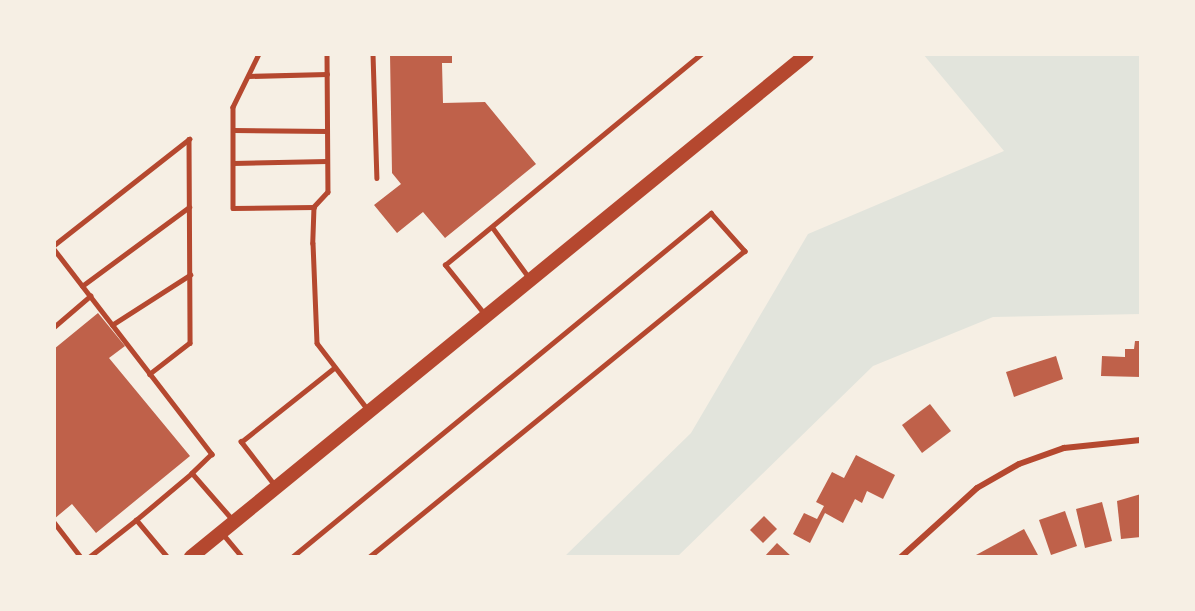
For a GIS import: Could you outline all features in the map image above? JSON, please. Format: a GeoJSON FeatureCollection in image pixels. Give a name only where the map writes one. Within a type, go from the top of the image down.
{"type":"FeatureCollection","features":[{"type":"Feature","properties":{"kind":"main road"},"geometry":{"type":"LineString","coordinates":[[191,557],[807,54]]}},
{"type":"Feature","properties":{"kind":"street"},"geometry":{"type":"LineString","coordinates":[[902,557],[976,488],[1019,464],[1064,448],[1141,440]]}},
{"type":"Feature","properties":{"kind":"lane"},"geometry":{"type":"LineString","coordinates":[[259,54],[233,107],[233,208],[314,207]]}},
{"type":"Feature","properties":{"kind":"lane"},"geometry":{"type":"LineString","coordinates":[[327,54],[328,192],[314,207],[317,343],[333,368],[369,411]]}},
{"type":"Feature","properties":{"kind":"lane"},"geometry":{"type":"LineString","coordinates":[[373,54],[376,178]]}},
{"type":"Feature","properties":{"kind":"lane"},"geometry":{"type":"LineString","coordinates":[[486,315],[445,265],[493,228],[701,54]]}},
{"type":"Feature","properties":{"kind":"lane"},"geometry":{"type":"LineString","coordinates":[[249,76],[327,74]]}},
{"type":"Feature","properties":{"kind":"lane"},"geometry":{"type":"LineString","coordinates":[[233,130],[327,130]]}},
{"type":"Feature","properties":{"kind":"lane"},"geometry":{"type":"LineString","coordinates":[[89,557],[136,520],[212,454],[112,325],[90,296],[82,286],[54,247],[189,139],[190,343],[150,374]]}},
{"type":"Feature","properties":{"kind":"lane"},"geometry":{"type":"LineString","coordinates":[[233,163],[327,161]]}},
{"type":"Feature","properties":{"kind":"lane"},"geometry":{"type":"LineString","coordinates":[[82,286],[189,207]]}},
{"type":"Feature","properties":{"kind":"lane"},"geometry":{"type":"LineString","coordinates":[[292,557],[711,213],[745,250],[370,557]]}},
{"type":"Feature","properties":{"kind":"lane"},"geometry":{"type":"LineString","coordinates":[[493,228],[530,279]]}},
{"type":"Feature","properties":{"kind":"lane"},"geometry":{"type":"LineString","coordinates":[[112,325],[190,275]]}},
{"type":"Feature","properties":{"kind":"lane"},"geometry":{"type":"LineString","coordinates":[[54,327],[90,296]]}},
{"type":"Feature","properties":{"kind":"lane"},"geometry":{"type":"LineString","coordinates":[[276,488],[241,442],[333,368]]}},
{"type":"Feature","properties":{"kind":"lane"},"geometry":{"type":"LineString","coordinates":[[192,473],[234,522]]}},
{"type":"Feature","properties":{"kind":"lane"},"geometry":{"type":"LineString","coordinates":[[136,520],[167,557]]}},
{"type":"Feature","properties":{"kind":"lane"},"geometry":{"type":"LineString","coordinates":[[54,522],[81,557]]}},
{"type":"Feature","properties":{"kind":"lane"},"geometry":{"type":"LineString","coordinates":[[222,532],[242,557]]}},
{"type":"Feature","properties":{"kind":"lane"},"geometry":{"type":"LineString","coordinates":[[297,552],[301,557]]}},
{"type":"Feature","properties":{"kind":"shaded area"},"geometry":{"type":"Polygon","coordinates":[[[923,54],[1141,54],[1141,314],[993,317],[873,366],[677,557],[564,557],[691,433],[808,234],[1004,151],[923,54]]]}},
{"type":"Feature","properties":{"kind":"building"},"geometry":{"type":"Polygon","coordinates":[[[390,54],[452,54],[452,63],[442,63],[443,103],[485,102],[536,164],[445,238],[423,212],[397,233],[374,205],[401,184],[392,173],[390,54]]]}},
{"type":"Feature","properties":{"kind":"building"},"geometry":{"type":"Polygon","coordinates":[[[98,313],[125,346],[109,358],[190,456],[96,533],[72,504],[54,519],[54,349],[98,313]]]}},
{"type":"Feature","properties":{"kind":"building"},"geometry":{"type":"Polygon","coordinates":[[[1135,341],[1141,341],[1141,377],[1101,376],[1102,356],[1125,357],[1125,349],[1134,349],[1135,341]]]}},
{"type":"Feature","properties":{"kind":"building"},"geometry":{"type":"Polygon","coordinates":[[[1056,356],[1063,379],[1014,397],[1006,372],[1056,356]]]}},
{"type":"Feature","properties":{"kind":"building"},"geometry":{"type":"Polygon","coordinates":[[[930,404],[951,431],[922,453],[902,425],[930,404]]]}},
{"type":"Feature","properties":{"kind":"building"},"geometry":{"type":"Polygon","coordinates":[[[856,455],[895,475],[883,499],[867,491],[862,503],[855,499],[843,523],[825,513],[810,543],[793,534],[804,513],[817,519],[824,506],[816,502],[832,472],[844,478],[856,455]]]}},
{"type":"Feature","properties":{"kind":"building"},"geometry":{"type":"Polygon","coordinates":[[[1141,494],[1141,537],[1121,539],[1117,501],[1141,494]]]}},
{"type":"Feature","properties":{"kind":"building"},"geometry":{"type":"Polygon","coordinates":[[[1102,502],[1112,541],[1085,548],[1076,509],[1102,502]]]}},
{"type":"Feature","properties":{"kind":"building"},"geometry":{"type":"Polygon","coordinates":[[[1065,511],[1077,546],[1051,555],[1039,520],[1065,511]]]}},
{"type":"Feature","properties":{"kind":"building"},"geometry":{"type":"Polygon","coordinates":[[[764,516],[777,529],[763,543],[750,530],[764,516]]]}},
{"type":"Feature","properties":{"kind":"building"},"geometry":{"type":"Polygon","coordinates":[[[1024,529],[1039,557],[977,557],[976,555],[1024,529]]]}},
{"type":"Feature","properties":{"kind":"building"},"geometry":{"type":"Polygon","coordinates":[[[777,543],[792,557],[764,557],[777,543]]]}}]}
